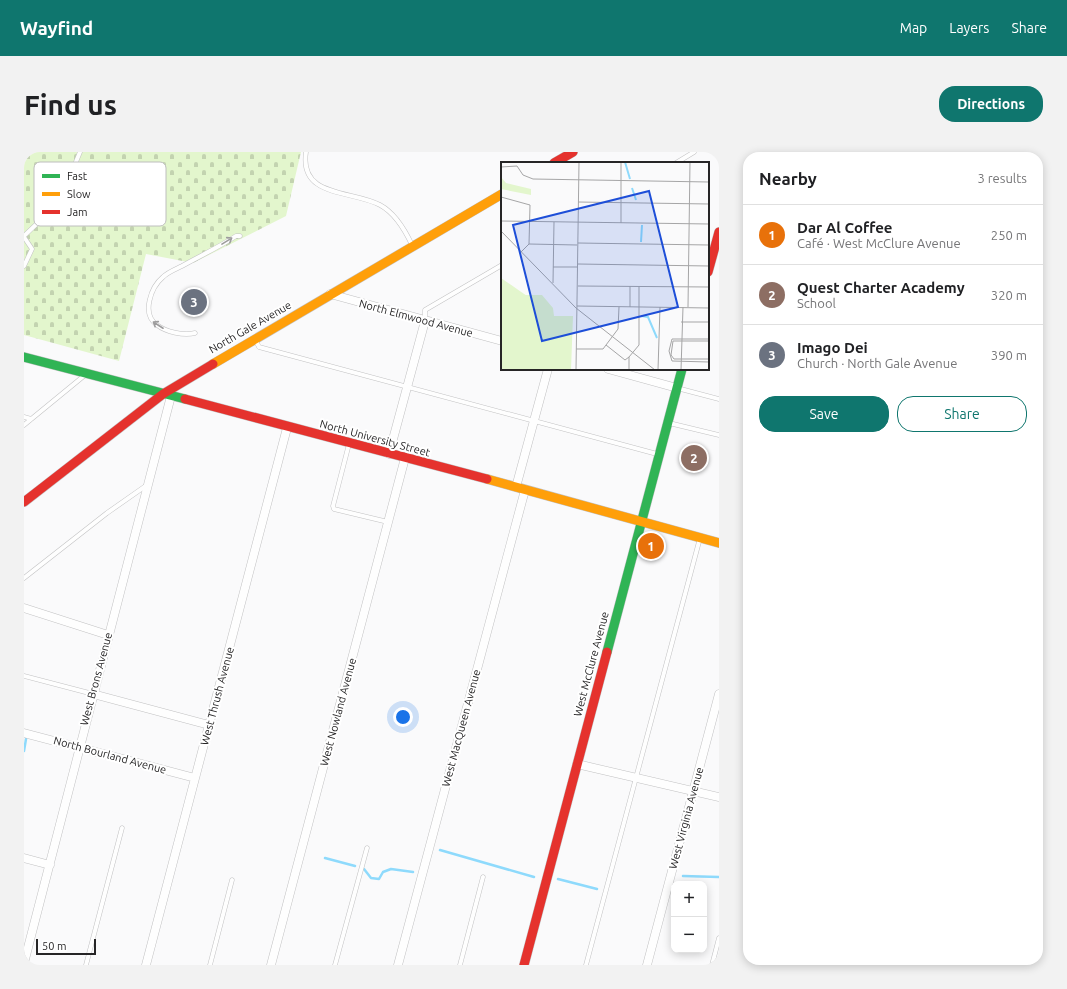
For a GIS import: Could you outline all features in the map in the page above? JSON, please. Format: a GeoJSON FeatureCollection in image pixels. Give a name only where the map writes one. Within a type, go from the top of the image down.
{"type":"FeatureCollection","features":[{"type":"Feature","properties":{"kind":"main road"},"geometry":{"type":"LineString","coordinates":[[556,162],[573,152]]}},
{"type":"Feature","properties":{"kind":"main road","name":"North Gale Avenue"},"geometry":{"type":"LineString","coordinates":[[24,502],[167,395],[254,339],[501,195]]}},
{"type":"Feature","properties":{"kind":"main road"},"geometry":{"type":"LineString","coordinates":[[709,269],[719,232]]}},
{"type":"Feature","properties":{"kind":"main road","name":"North University Street"},"geometry":{"type":"LineString","coordinates":[[24,357],[719,543]]}},
{"type":"Feature","properties":{"kind":"main road","name":"West McClure Avenue"},"geometry":{"type":"LineString","coordinates":[[524,965],[682,370]]}},
{"type":"Feature","properties":{"kind":"street","name":"North Elmwood Avenue"},"geometry":{"type":"LineString","coordinates":[[330,294],[425,321],[501,340]]}},
{"type":"Feature","properties":{"kind":"street"},"geometry":{"type":"LineString","coordinates":[[389,454],[425,321]]}},
{"type":"Feature","properties":{"kind":"street","name":"West MacQueen Avenue"},"geometry":{"type":"LineString","coordinates":[[398,965],[521,489],[534,421],[548,370]]}},
{"type":"Feature","properties":{"kind":"street"},"geometry":{"type":"LineString","coordinates":[[612,370],[677,388]]}},
{"type":"Feature","properties":{"kind":"street","name":"West Brons Avenue"},"geometry":{"type":"LineString","coordinates":[[24,963],[92,694],[148,485],[167,395]]}},
{"type":"Feature","properties":{"kind":"street","name":"West Thrush Avenue"},"geometry":{"type":"LineString","coordinates":[[146,965],[287,428]]}},
{"type":"Feature","properties":{"kind":"street","name":"West Nowland Avenue"},"geometry":{"type":"LineString","coordinates":[[272,965],[405,458]]}},
{"type":"Feature","properties":{"kind":"street"},"geometry":{"type":"LineString","coordinates":[[24,608],[108,635]]}},
{"type":"Feature","properties":{"kind":"street"},"geometry":{"type":"LineString","coordinates":[[92,694],[210,725]]}},
{"type":"Feature","properties":{"kind":"street","name":"West Virginia Avenue"},"geometry":{"type":"LineString","coordinates":[[647,965],[719,694]]}},
{"type":"Feature","properties":{"kind":"street","name":"North Bourland Avenue"},"geometry":{"type":"LineString","coordinates":[[24,733],[195,778]]}},
{"type":"Feature","properties":{"kind":"street"},"geometry":{"type":"LineString","coordinates":[[577,764],[719,797]]}},
{"type":"Feature","properties":{"kind":"street"},"geometry":{"type":"LineString","coordinates":[[24,858],[50,865]]}},
{"type":"Feature","properties":{"kind":"lane"},"geometry":{"type":"LineString","coordinates":[[76,162],[80,152]]}},
{"type":"Feature","properties":{"kind":"lane"},"geometry":{"type":"LineString","coordinates":[[306,152],[306,171],[313,181],[327,189],[380,205],[393,215],[405,230],[412,246]]}},
{"type":"Feature","properties":{"kind":"lane"},"geometry":{"type":"LineString","coordinates":[[678,162],[694,152]]}},
{"type":"Feature","properties":{"kind":"lane"},"geometry":{"type":"LineString","coordinates":[[24,266],[32,248],[24,237],[35,226]]}},
{"type":"Feature","properties":{"kind":"lane"},"geometry":{"type":"LineString","coordinates":[[195,333],[178,333],[157,326],[151,320],[148,313],[150,299],[163,277],[236,236],[240,236]]}},
{"type":"Feature","properties":{"kind":"lane"},"geometry":{"type":"LineString","coordinates":[[425,321],[425,310],[501,267]]}},
{"type":"Feature","properties":{"kind":"lane"},"geometry":{"type":"LineString","coordinates":[[254,339],[259,347],[659,454]]}},
{"type":"Feature","properties":{"kind":"lane"},"geometry":{"type":"LineString","coordinates":[[24,425],[87,374]]}},
{"type":"Feature","properties":{"kind":"lane"},"geometry":{"type":"LineString","coordinates":[[677,388],[719,400]]}},
{"type":"Feature","properties":{"kind":"lane"},"geometry":{"type":"LineString","coordinates":[[24,417],[32,419]]}},
{"type":"Feature","properties":{"kind":"lane"},"geometry":{"type":"LineString","coordinates":[[668,423],[719,435]]}},
{"type":"Feature","properties":{"kind":"lane"},"geometry":{"type":"LineString","coordinates":[[349,444],[333,506],[334,508],[389,522]]}},
{"type":"Feature","properties":{"kind":"lane"},"geometry":{"type":"LineString","coordinates":[[24,578],[107,513],[148,485]]}},
{"type":"Feature","properties":{"kind":"lane"},"geometry":{"type":"LineString","coordinates":[[586,965],[700,538]]}},
{"type":"Feature","properties":{"kind":"lane"},"geometry":{"type":"LineString","coordinates":[[24,676],[92,694]]}},
{"type":"Feature","properties":{"kind":"lane"},"geometry":{"type":"LineString","coordinates":[[86,965],[122,828]]}},
{"type":"Feature","properties":{"kind":"lane"},"geometry":{"type":"LineString","coordinates":[[335,965],[367,848]]}},
{"type":"Feature","properties":{"kind":"lane"},"geometry":{"type":"LineString","coordinates":[[460,965],[483,877]]}},
{"type":"Feature","properties":{"kind":"lane"},"geometry":{"type":"LineString","coordinates":[[210,965],[232,880]]}},
{"type":"Feature","properties":{"kind":"lane"},"geometry":{"type":"LineString","coordinates":[[712,965],[719,938]]}},
{"type":"Feature","properties":{"kind":"green space"},"geometry":{"type":"Polygon","coordinates":[[[24,152],[301,152],[286,216],[193,263],[146,254],[119,361],[24,335],[24,152]]]}},
{"type":"Feature","properties":{"kind":"waterway"},"geometry":{"type":"LineString","coordinates":[[24,751],[26,739]]}},
{"type":"Feature","properties":{"kind":"waterway"},"geometry":{"type":"LineString","coordinates":[[440,850],[534,877]]}},
{"type":"Feature","properties":{"kind":"waterway"},"geometry":{"type":"LineString","coordinates":[[325,858],[355,866]]}},
{"type":"Feature","properties":{"kind":"waterway"},"geometry":{"type":"LineString","coordinates":[[364,869],[371,878],[379,879],[383,872],[391,869],[413,872]]}},
{"type":"Feature","properties":{"kind":"waterway"},"geometry":{"type":"LineString","coordinates":[[683,876],[719,877]]}},
{"type":"Feature","properties":{"kind":"waterway"},"geometry":{"type":"LineString","coordinates":[[558,879],[597,889]]}},
{"type":"Feature","properties":{"kind":"traffic: fast"},"geometry":{"type":"LineString","coordinates":[[24,357],[185,399]]}},
{"type":"Feature","properties":{"kind":"traffic: fast"},"geometry":{"type":"LineString","coordinates":[[607,652],[682,370]]}},
{"type":"Feature","properties":{"kind":"traffic: slow"},"geometry":{"type":"LineString","coordinates":[[213,364],[501,195]]}},
{"type":"Feature","properties":{"kind":"traffic: slow"},"geometry":{"type":"LineString","coordinates":[[487,479],[719,543]]}},
{"type":"Feature","properties":{"kind":"traffic: jam"},"geometry":{"type":"LineString","coordinates":[[556,162],[573,152]]}},
{"type":"Feature","properties":{"kind":"traffic: jam"},"geometry":{"type":"LineString","coordinates":[[709,268],[719,232]]}},
{"type":"Feature","properties":{"kind":"traffic: jam"},"geometry":{"type":"LineString","coordinates":[[24,502],[163,394],[213,364]]}},
{"type":"Feature","properties":{"kind":"traffic: jam"},"geometry":{"type":"LineString","coordinates":[[185,399],[487,479]]}},
{"type":"Feature","properties":{"kind":"traffic: jam"},"geometry":{"type":"LineString","coordinates":[[524,965],[607,652]]}},
{"type":"Feature","properties":{"kind":"place","name":"Imago Dei"},"geometry":{"type":"Point","coordinates":[194,302]}},
{"type":"Feature","properties":{"kind":"place","name":"Quest Charter Academy"},"geometry":{"type":"Point","coordinates":[694,458]}},
{"type":"Feature","properties":{"kind":"place","name":"Dar Al Coffee"},"geometry":{"type":"Point","coordinates":[651,546]}}]}
